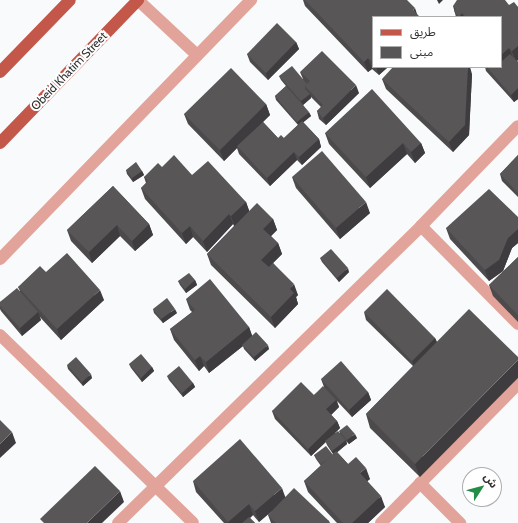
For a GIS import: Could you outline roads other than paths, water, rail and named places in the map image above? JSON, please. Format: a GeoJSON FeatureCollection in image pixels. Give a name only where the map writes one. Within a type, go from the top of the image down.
{"type":"FeatureCollection","features":[{"type":"Feature","properties":{"kind":"main road"},"geometry":{"type":"LineString","coordinates":[[0,72],[70,0]]}},
{"type":"Feature","properties":{"kind":"main road","name":"Obeid Khatim Street"},"geometry":{"type":"LineString","coordinates":[[0,143],[138,0]]}},
{"type":"Feature","properties":{"kind":"street"},"geometry":{"type":"LineString","coordinates":[[138,0],[197,55]]}},
{"type":"Feature","properties":{"kind":"street"},"geometry":{"type":"LineString","coordinates":[[0,259],[250,0]]}},
{"type":"Feature","properties":{"kind":"street"},"geometry":{"type":"LineString","coordinates":[[118,523],[421,226],[518,126]]}},
{"type":"Feature","properties":{"kind":"street"},"geometry":{"type":"LineString","coordinates":[[421,226],[518,324]]}},
{"type":"Feature","properties":{"kind":"street"},"geometry":{"type":"LineString","coordinates":[[0,334],[193,523]]}},
{"type":"Feature","properties":{"kind":"street"},"geometry":{"type":"LineString","coordinates":[[381,523],[518,384]]}},
{"type":"Feature","properties":{"kind":"street"},"geometry":{"type":"LineString","coordinates":[[420,484],[460,523]]}}]}
